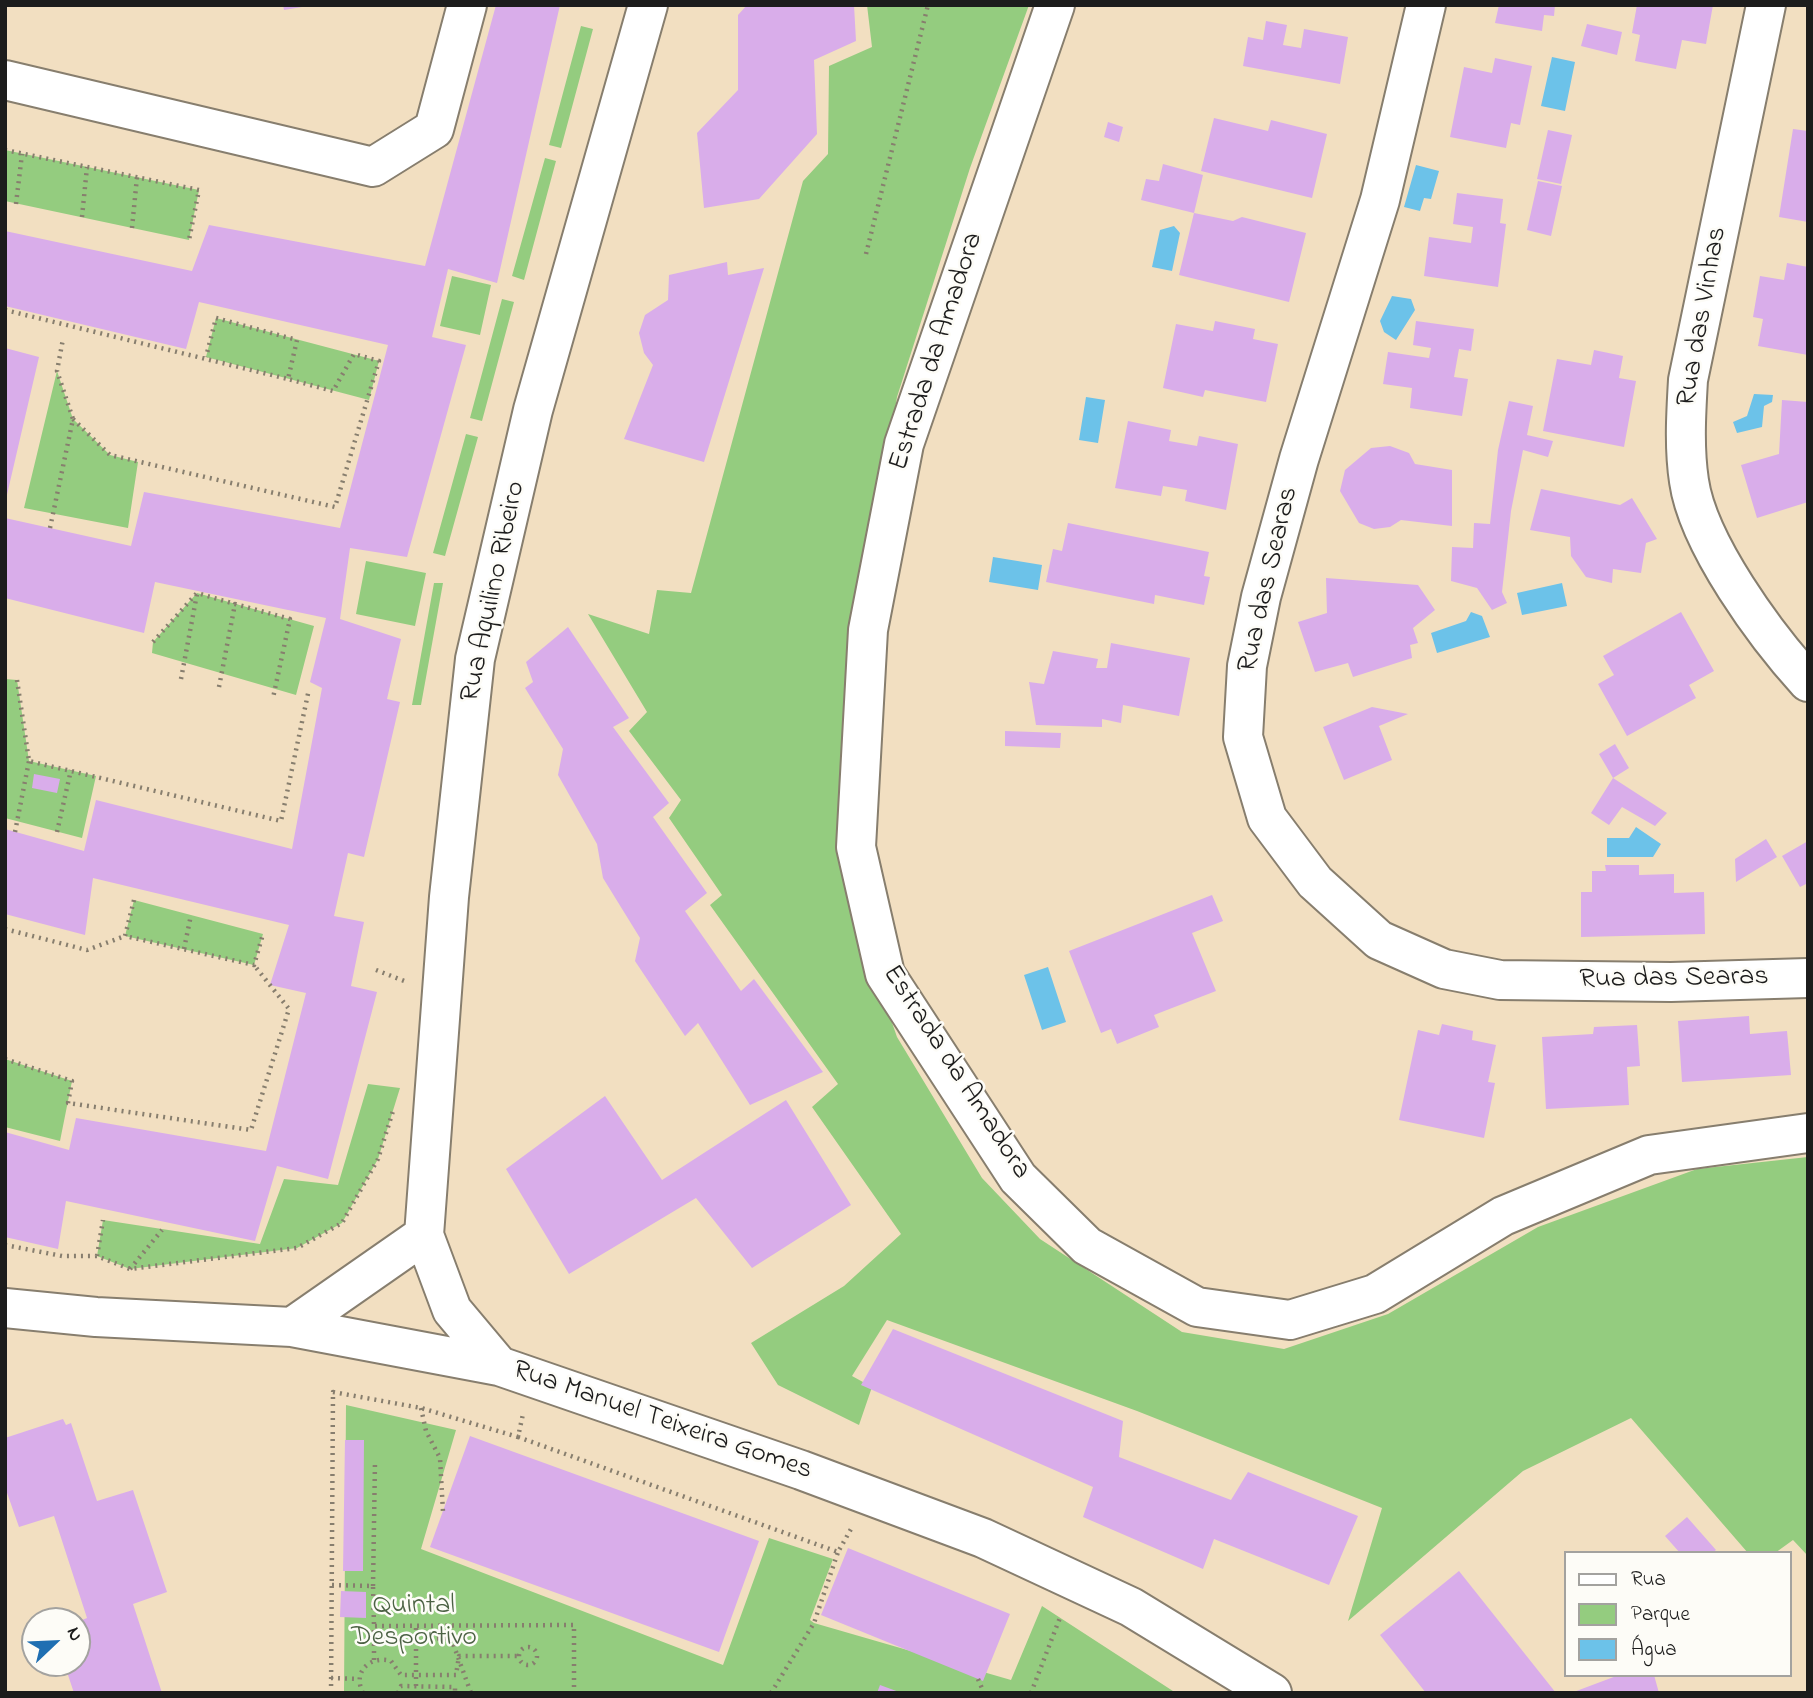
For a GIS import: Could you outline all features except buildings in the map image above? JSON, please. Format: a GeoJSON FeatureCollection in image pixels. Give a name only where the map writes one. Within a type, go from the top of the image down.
{"type":"FeatureCollection","features":[{"type":"Feature","properties":{"kind":"street"},"geometry":{"type":"LineString","coordinates":[[5,80],[373,167],[434,129],[467,5]]}},
{"type":"Feature","properties":{"kind":"street","name":"Rua Aquilino Ribeiro"},"geometry":{"type":"LineString","coordinates":[[516,1372],[452,1310],[424,1235],[449,897],[475,659],[533,410],[648,5]]}},
{"type":"Feature","properties":{"kind":"street","name":"Estrada da Amadora"},"geometry":{"type":"LineString","coordinates":[[1055,5],[904,444],[868,630],[856,847],[885,974],[1018,1178],[1087,1246],[1197,1307],[1290,1320],[1375,1294],[1503,1216],[1649,1155],[1808,1133]]}},
{"type":"Feature","properties":{"kind":"street","name":"Rua das Searas"},"geometry":{"type":"LineString","coordinates":[[1426,5],[1380,200],[1299,459],[1261,597],[1247,666],[1242,737],[1267,818],[1315,882],[1379,940],[1444,969],[1500,980],[1671,982],[1808,978]]}},
{"type":"Feature","properties":{"kind":"street","name":"Rua das Vinhas"},"geometry":{"type":"LineString","coordinates":[[1766,5],[1688,380],[1685,436],[1689,484],[1707,532],[1750,612],[1808,682]]}},
{"type":"Feature","properties":{"kind":"street"},"geometry":{"type":"LineString","coordinates":[[292,1327],[424,1235]]}},
{"type":"Feature","properties":{"kind":"street","name":"Rua Manuel Teixeira Gomes"},"geometry":{"type":"LineString","coordinates":[[5,1307],[96,1317],[292,1327],[516,1372],[801,1470],[984,1538],[1130,1607],[1272,1693]]}},
{"type":"Feature","properties":{"kind":"path"},"geometry":{"type":"LineString","coordinates":[[866,254],[928,5]]}},
{"type":"Feature","properties":{"kind":"path"},"geometry":{"type":"LineString","coordinates":[[5,150],[199,190],[189,240]]}},
{"type":"Feature","properties":{"kind":"path"},"geometry":{"type":"LineString","coordinates":[[16,204],[22,154]]}},
{"type":"Feature","properties":{"kind":"path"},"geometry":{"type":"LineString","coordinates":[[82,218],[88,167]]}},
{"type":"Feature","properties":{"kind":"path"},"geometry":{"type":"LineString","coordinates":[[132,228],[137,177]]}},
{"type":"Feature","properties":{"kind":"path"},"geometry":{"type":"LineString","coordinates":[[5,310],[206,357],[332,391],[354,354],[379,361],[335,507],[110,455],[73,419],[57,371],[63,339]]}},
{"type":"Feature","properties":{"kind":"path"},"geometry":{"type":"LineString","coordinates":[[206,357],[216,318],[270,332],[297,340],[288,379]]}},
{"type":"Feature","properties":{"kind":"path"},"geometry":{"type":"LineString","coordinates":[[50,528],[73,419]]}},
{"type":"Feature","properties":{"kind":"path"},"geometry":{"type":"LineString","coordinates":[[197,593],[290,619],[272,698]]}},
{"type":"Feature","properties":{"kind":"path"},"geometry":{"type":"LineString","coordinates":[[152,642],[197,593]]}},
{"type":"Feature","properties":{"kind":"path"},"geometry":{"type":"LineString","coordinates":[[181,679],[197,593]]}},
{"type":"Feature","properties":{"kind":"path"},"geometry":{"type":"LineString","coordinates":[[219,687],[235,604]]}},
{"type":"Feature","properties":{"kind":"path"},"geometry":{"type":"LineString","coordinates":[[15,832],[29,761],[17,680]]}},
{"type":"Feature","properties":{"kind":"path"},"geometry":{"type":"LineString","coordinates":[[29,761],[281,821],[309,689]]}},
{"type":"Feature","properties":{"kind":"path"},"geometry":{"type":"LineString","coordinates":[[57,832],[71,770]]}},
{"type":"Feature","properties":{"kind":"path"},"geometry":{"type":"LineString","coordinates":[[125,936],[134,900]]}},
{"type":"Feature","properties":{"kind":"path"},"geometry":{"type":"LineString","coordinates":[[184,949],[191,915]]}},
{"type":"Feature","properties":{"kind":"path"},"geometry":{"type":"LineString","coordinates":[[5,929],[88,950],[125,936],[254,965],[289,1009],[251,1130],[68,1103],[72,1081],[5,1059]]}},
{"type":"Feature","properties":{"kind":"path"},"geometry":{"type":"LineString","coordinates":[[254,965],[263,934]]}},
{"type":"Feature","properties":{"kind":"path"},"geometry":{"type":"LineString","coordinates":[[376,970],[408,982],[407,996]]}},
{"type":"Feature","properties":{"kind":"path"},"geometry":{"type":"LineString","coordinates":[[5,1245],[62,1256],[97,1256],[130,1269],[297,1248],[342,1223],[378,1158],[397,1100]]}},
{"type":"Feature","properties":{"kind":"path"},"geometry":{"type":"LineString","coordinates":[[97,1256],[103,1220]]}},
{"type":"Feature","properties":{"kind":"path"},"geometry":{"type":"LineString","coordinates":[[130,1269],[162,1230]]}},
{"type":"Feature","properties":{"kind":"path"},"geometry":{"type":"LineString","coordinates":[[516,1372],[518,1437]]}},
{"type":"Feature","properties":{"kind":"path"},"geometry":{"type":"LineString","coordinates":[[331,1693],[333,1392],[421,1408],[518,1437],[838,1552]]}},
{"type":"Feature","properties":{"kind":"path"},"geometry":{"type":"LineString","coordinates":[[421,1408],[426,1431],[440,1458],[443,1512]]}},
{"type":"Feature","properties":{"kind":"path"},"geometry":{"type":"LineString","coordinates":[[374,1660],[375,1461]]}},
{"type":"Feature","properties":{"kind":"path"},"geometry":{"type":"LineString","coordinates":[[771,1693],[814,1623],[838,1552],[851,1528],[864,1533]]}},
{"type":"Feature","properties":{"kind":"path"},"geometry":{"type":"LineString","coordinates":[[332,1585],[373,1587]]}},
{"type":"Feature","properties":{"kind":"path"},"geometry":{"type":"LineString","coordinates":[[1031,1693],[1063,1610]]}},
{"type":"Feature","properties":{"kind":"path"},"geometry":{"type":"LineString","coordinates":[[374,1626],[574,1625],[574,1693]]}},
{"type":"Feature","properties":{"kind":"path"},"geometry":{"type":"LineString","coordinates":[[416,1626],[416,1693]]}},
{"type":"Feature","properties":{"kind":"path"},"geometry":{"type":"LineString","coordinates":[[416,1639],[451,1638],[471,1693]]}},
{"type":"Feature","properties":{"kind":"path"},"geometry":{"type":"LineString","coordinates":[[459,1656],[520,1656]]}},
{"type":"Feature","properties":{"kind":"path"},"geometry":{"type":"LineString","coordinates":[[363,1693],[359,1679],[364,1666],[374,1660],[391,1661],[401,1675],[456,1675],[459,1656]]}},
{"type":"Feature","properties":{"kind":"path"},"geometry":{"type":"LineString","coordinates":[[331,1678],[359,1679]]}},
{"type":"Feature","properties":{"kind":"path"},"geometry":{"type":"LineString","coordinates":[[978,1679],[985,1693]]}},
{"type":"Feature","properties":{"kind":"path"},"geometry":{"type":"LineString","coordinates":[[398,1693],[401,1686],[456,1687],[455,1693]]}},
{"type":"Feature","properties":{"kind":"green space"},"geometry":{"type":"Polygon","coordinates":[[[867,5],[1029,5],[970,168],[897,397],[840,777],[844,884],[897,1037],[982,1178],[1040,1239],[1182,1332],[1284,1349],[1388,1314],[1538,1227],[1697,1169],[1808,1157],[1808,1556],[1793,1540],[1778,1551],[1746,1551],[1631,1418],[1523,1471],[1348,1621],[1382,1508],[1137,1411],[887,1320],[852,1376],[872,1387],[859,1425],[778,1385],[751,1343],[844,1286],[901,1234],[812,1107],[838,1084],[710,905],[722,895],[669,818],[681,800],[629,731],[647,712],[588,614],[649,634],[657,590],[691,593],[803,181],[828,154],[829,66],[872,47],[867,5]]]}},
{"type":"Feature","properties":{"kind":"green space"},"geometry":{"type":"Polygon","coordinates":[[[581,26],[593,29],[561,148],[549,145],[581,26]]]}},
{"type":"Feature","properties":{"kind":"green space"},"geometry":{"type":"Polygon","coordinates":[[[5,150],[199,190],[189,240],[5,201],[5,150]]]}},
{"type":"Feature","properties":{"kind":"green space"},"geometry":{"type":"Polygon","coordinates":[[[545,158],[556,161],[524,280],[512,276],[545,158]]]}},
{"type":"Feature","properties":{"kind":"green space"},"geometry":{"type":"Polygon","coordinates":[[[452,276],[491,285],[480,335],[440,326],[452,276]]]}},
{"type":"Feature","properties":{"kind":"green space"},"geometry":{"type":"Polygon","coordinates":[[[502,299],[514,302],[482,421],[470,418],[502,299]]]}},
{"type":"Feature","properties":{"kind":"green space"},"geometry":{"type":"Polygon","coordinates":[[[216,318],[379,361],[369,400],[206,357],[216,318]]]}},
{"type":"Feature","properties":{"kind":"green space"},"geometry":{"type":"Polygon","coordinates":[[[57,371],[73,419],[110,455],[138,462],[128,528],[24,508],[57,371]]]}},
{"type":"Feature","properties":{"kind":"green space"},"geometry":{"type":"Polygon","coordinates":[[[466,434],[478,437],[445,556],[433,553],[466,434]]]}},
{"type":"Feature","properties":{"kind":"green space"},"geometry":{"type":"Polygon","coordinates":[[[366,561],[426,573],[415,626],[356,614],[366,561]]]}},
{"type":"Feature","properties":{"kind":"green space"},"geometry":{"type":"Polygon","coordinates":[[[434,583],[443,583],[421,705],[412,705],[434,583]]]}},
{"type":"Feature","properties":{"kind":"green space"},"geometry":{"type":"Polygon","coordinates":[[[197,593],[314,626],[296,695],[152,653],[153,642],[197,593]]]}},
{"type":"Feature","properties":{"kind":"green space"},"geometry":{"type":"Polygon","coordinates":[[[5,679],[17,680],[29,761],[96,776],[82,838],[5,818],[5,679]]]}},
{"type":"Feature","properties":{"kind":"green space"},"geometry":{"type":"Polygon","coordinates":[[[134,900],[263,934],[254,965],[125,936],[134,900]]]}},
{"type":"Feature","properties":{"kind":"green space"},"geometry":{"type":"Polygon","coordinates":[[[5,1059],[72,1081],[60,1141],[5,1127],[5,1059]]]}},
{"type":"Feature","properties":{"kind":"green space"},"geometry":{"type":"Polygon","coordinates":[[[368,1084],[400,1088],[378,1159],[342,1223],[297,1248],[130,1269],[97,1256],[103,1220],[260,1244],[284,1179],[338,1185],[368,1084]]]}},
{"type":"Feature","properties":{"kind":"green space","name":"Quintal Desportivo"},"geometry":{"type":"Polygon","coordinates":[[[346,1405],[456,1430],[421,1549],[723,1665],[769,1538],[833,1559],[810,1620],[814,1623],[1011,1680],[1042,1606],[1176,1693],[344,1693],[346,1405]]]}},
{"type":"Feature","properties":{"kind":"water"},"geometry":{"type":"Polygon","coordinates":[[[1552,57],[1575,62],[1565,111],[1541,106],[1552,57]]]}},
{"type":"Feature","properties":{"kind":"water"},"geometry":{"type":"Polygon","coordinates":[[[1416,165],[1439,171],[1431,199],[1424,198],[1420,211],[1404,207],[1416,165]]]}},
{"type":"Feature","properties":{"kind":"water"},"geometry":{"type":"Polygon","coordinates":[[[1174,226],[1180,233],[1172,271],[1152,267],[1160,230],[1174,226]]]}},
{"type":"Feature","properties":{"kind":"water"},"geometry":{"type":"Polygon","coordinates":[[[1392,296],[1411,299],[1415,310],[1396,340],[1384,332],[1380,321],[1392,296]]]}},
{"type":"Feature","properties":{"kind":"water"},"geometry":{"type":"Polygon","coordinates":[[[1754,394],[1773,395],[1772,402],[1764,406],[1762,427],[1737,433],[1733,422],[1747,416],[1754,394]]]}},
{"type":"Feature","properties":{"kind":"water"},"geometry":{"type":"Polygon","coordinates":[[[1086,397],[1105,400],[1098,443],[1079,440],[1086,397]]]}},
{"type":"Feature","properties":{"kind":"water"},"geometry":{"type":"Polygon","coordinates":[[[993,557],[1042,565],[1038,590],[989,582],[993,557]]]}},
{"type":"Feature","properties":{"kind":"water"},"geometry":{"type":"Polygon","coordinates":[[[1562,583],[1567,606],[1522,615],[1517,593],[1562,583]]]}},
{"type":"Feature","properties":{"kind":"water"},"geometry":{"type":"Polygon","coordinates":[[[1471,612],[1482,616],[1490,637],[1437,653],[1431,633],[1466,621],[1471,612]]]}},
{"type":"Feature","properties":{"kind":"water"},"geometry":{"type":"Polygon","coordinates":[[[1636,827],[1661,844],[1653,857],[1607,857],[1607,838],[1629,838],[1636,827]]]}},
{"type":"Feature","properties":{"kind":"water"},"geometry":{"type":"Polygon","coordinates":[[[1048,967],[1066,1022],[1042,1030],[1024,975],[1048,967]]]}}]}
